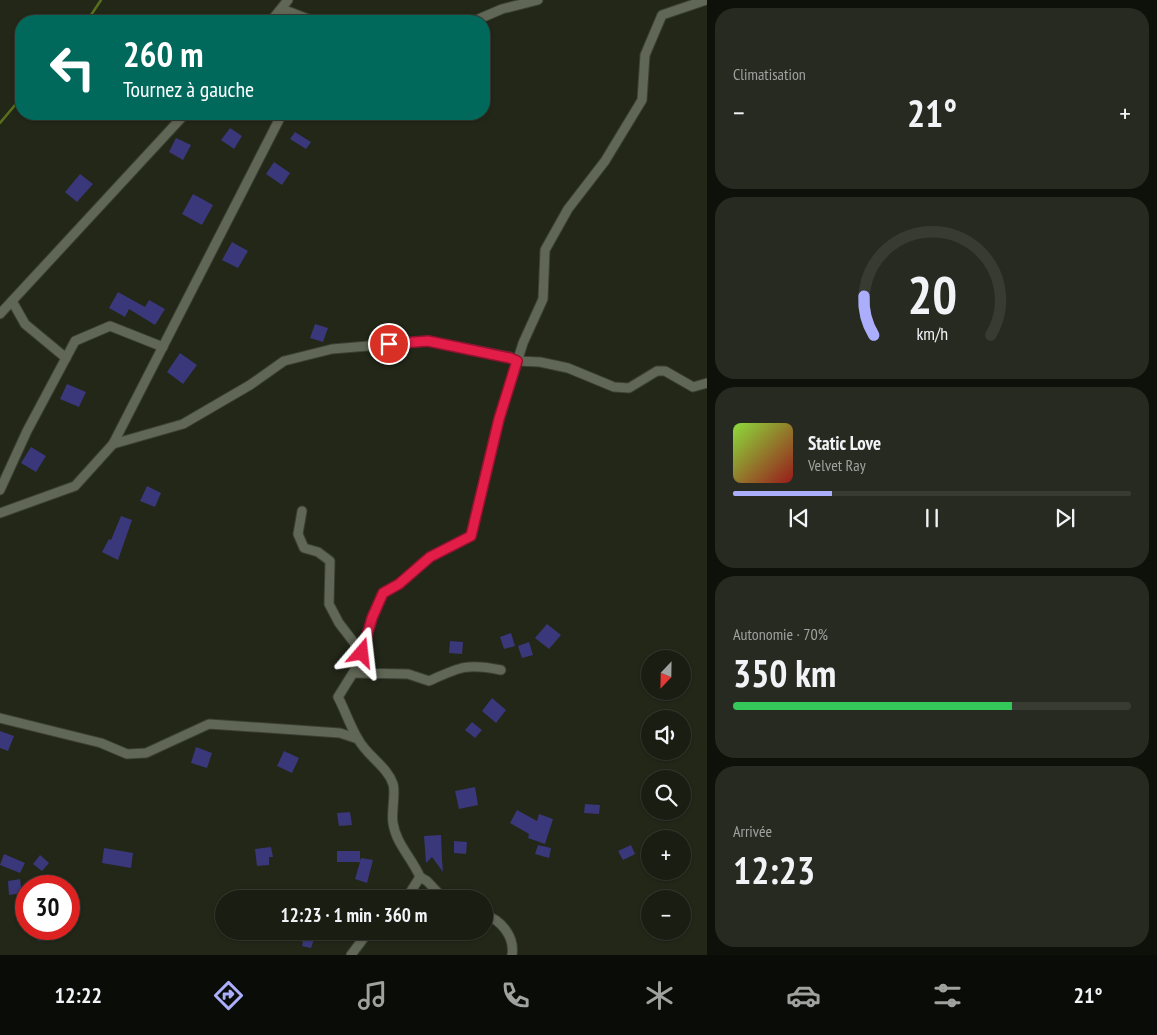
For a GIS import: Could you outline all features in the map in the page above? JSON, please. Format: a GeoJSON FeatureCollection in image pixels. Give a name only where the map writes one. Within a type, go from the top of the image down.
{"type":"FeatureCollection","features":[{"type":"Feature","properties":{"kind":"street"},"geometry":{"type":"LineString","coordinates":[[277,15],[288,0]]}},
{"type":"Feature","properties":{"kind":"street"},"geometry":{"type":"LineString","coordinates":[[488,15],[502,9],[538,0]]}},
{"type":"Feature","properties":{"kind":"street"},"geometry":{"type":"LineString","coordinates":[[436,890],[427,881],[420,878],[414,861],[399,843],[393,823],[394,785],[384,769],[370,756],[358,739],[338,697],[353,673],[362,653],[372,618],[383,593],[399,584],[430,557],[471,536],[499,419],[523,343],[543,300],[545,250],[568,209],[605,161],[642,100],[645,55],[662,14],[706,0]]}},
{"type":"Feature","properties":{"kind":"street"},"geometry":{"type":"LineString","coordinates":[[282,10],[296,15]]}},
{"type":"Feature","properties":{"kind":"street"},"geometry":{"type":"LineString","coordinates":[[0,314],[179,120]]}},
{"type":"Feature","properties":{"kind":"street"},"geometry":{"type":"LineString","coordinates":[[0,513],[75,486],[113,444],[279,120]]}},
{"type":"Feature","properties":{"kind":"street"},"geometry":{"type":"LineString","coordinates":[[12,301],[25,324],[66,358]]}},
{"type":"Feature","properties":{"kind":"street"},"geometry":{"type":"LineString","coordinates":[[0,490],[27,431],[75,341],[110,326],[162,347]]}},
{"type":"Feature","properties":{"kind":"street"},"geometry":{"type":"LineString","coordinates":[[113,444],[183,424],[250,385],[284,361],[332,350],[428,341],[517,361],[540,362],[568,368],[622,388],[629,388],[657,371],[666,370],[693,386],[707,383]]}},
{"type":"Feature","properties":{"kind":"street"},"geometry":{"type":"LineString","coordinates":[[302,511],[298,534],[304,548],[318,552],[330,561],[329,604],[339,623],[362,653]]}},
{"type":"Feature","properties":{"kind":"street"},"geometry":{"type":"LineString","coordinates":[[353,673],[408,674],[429,681],[458,668],[478,665],[501,670]]}},
{"type":"Feature","properties":{"kind":"street"},"geometry":{"type":"LineString","coordinates":[[0,718],[101,744],[127,754],[146,754],[209,724],[340,733],[358,739]]}},
{"type":"Feature","properties":{"kind":"street"},"geometry":{"type":"LineString","coordinates":[[412,890],[420,878]]}},
{"type":"Feature","properties":{"kind":"street"},"geometry":{"type":"LineString","coordinates":[[493,918],[506,928],[513,949],[512,955]]}},
{"type":"Feature","properties":{"kind":"street"},"geometry":{"type":"LineString","coordinates":[[351,955],[362,940]]}},
{"type":"Feature","properties":{"kind":"building"},"geometry":{"type":"Polygon","coordinates":[[[230,128],[242,136],[234,149],[221,140],[230,128]]]}},
{"type":"Feature","properties":{"kind":"building"},"geometry":{"type":"Polygon","coordinates":[[[295,132],[311,142],[306,149],[290,139],[295,132]]]}},
{"type":"Feature","properties":{"kind":"building"},"geometry":{"type":"Polygon","coordinates":[[[176,138],[191,145],[183,160],[169,152],[176,138]]]}},
{"type":"Feature","properties":{"kind":"building"},"geometry":{"type":"Polygon","coordinates":[[[274,162],[290,173],[282,185],[266,174],[274,162]]]}},
{"type":"Feature","properties":{"kind":"building"},"geometry":{"type":"Polygon","coordinates":[[[80,174],[93,184],[77,202],[65,192],[80,174]]]}},
{"type":"Feature","properties":{"kind":"building"},"geometry":{"type":"Polygon","coordinates":[[[193,194],[213,205],[202,225],[182,214],[193,194]]]}},
{"type":"Feature","properties":{"kind":"building"},"geometry":{"type":"Polygon","coordinates":[[[232,242],[248,251],[238,268],[222,260],[232,242]]]}},
{"type":"Feature","properties":{"kind":"building"},"geometry":{"type":"Polygon","coordinates":[[[118,292],[145,307],[149,300],[165,309],[155,325],[129,309],[125,317],[109,308],[118,292]]]}},
{"type":"Feature","properties":{"kind":"building"},"geometry":{"type":"Polygon","coordinates":[[[315,324],[328,328],[323,342],[310,338],[315,324]]]}},
{"type":"Feature","properties":{"kind":"building"},"geometry":{"type":"Polygon","coordinates":[[[180,353],[197,365],[183,384],[167,372],[180,353]]]}},
{"type":"Feature","properties":{"kind":"building"},"geometry":{"type":"Polygon","coordinates":[[[67,384],[86,392],[79,407],[60,399],[67,384]]]}},
{"type":"Feature","properties":{"kind":"building"},"geometry":{"type":"Polygon","coordinates":[[[31,447],[46,456],[36,472],[21,463],[31,447]]]}},
{"type":"Feature","properties":{"kind":"building"},"geometry":{"type":"Polygon","coordinates":[[[147,486],[161,493],[155,507],[140,501],[147,486]]]}},
{"type":"Feature","properties":{"kind":"building"},"geometry":{"type":"Polygon","coordinates":[[[121,516],[132,520],[118,560],[102,552],[109,539],[111,540],[121,516]]]}},
{"type":"Feature","properties":{"kind":"building"},"geometry":{"type":"Polygon","coordinates":[[[547,624],[561,635],[549,649],[535,638],[547,624]]]}},
{"type":"Feature","properties":{"kind":"building"},"geometry":{"type":"Polygon","coordinates":[[[511,633],[515,646],[504,649],[500,637],[511,633]]]}},
{"type":"Feature","properties":{"kind":"building"},"geometry":{"type":"Polygon","coordinates":[[[450,641],[463,642],[462,654],[449,653],[450,641]]]}},
{"type":"Feature","properties":{"kind":"building"},"geometry":{"type":"Polygon","coordinates":[[[529,642],[533,655],[522,658],[518,646],[529,642]]]}},
{"type":"Feature","properties":{"kind":"building"},"geometry":{"type":"Polygon","coordinates":[[[492,698],[506,710],[496,723],[482,711],[492,698]]]}},
{"type":"Feature","properties":{"kind":"building"},"geometry":{"type":"Polygon","coordinates":[[[472,722],[482,730],[475,738],[465,730],[472,722]]]}},
{"type":"Feature","properties":{"kind":"building"},"geometry":{"type":"Polygon","coordinates":[[[0,731],[14,736],[8,751],[0,748],[0,731]]]}},
{"type":"Feature","properties":{"kind":"building"},"geometry":{"type":"Polygon","coordinates":[[[196,747],[212,753],[207,768],[191,763],[196,747]]]}},
{"type":"Feature","properties":{"kind":"building"},"geometry":{"type":"Polygon","coordinates":[[[284,751],[299,758],[292,773],[277,766],[284,751]]]}},
{"type":"Feature","properties":{"kind":"building"},"geometry":{"type":"Polygon","coordinates":[[[475,787],[478,805],[459,809],[455,791],[475,787]]]}},
{"type":"Feature","properties":{"kind":"building"},"geometry":{"type":"Polygon","coordinates":[[[585,804],[600,805],[599,814],[584,813],[585,804]]]}},
{"type":"Feature","properties":{"kind":"building"},"geometry":{"type":"Polygon","coordinates":[[[517,810],[537,821],[539,814],[553,819],[545,844],[528,838],[529,834],[510,823],[517,810]]]}},
{"type":"Feature","properties":{"kind":"building"},"geometry":{"type":"Polygon","coordinates":[[[350,812],[352,825],[339,826],[337,813],[350,812]]]}},
{"type":"Feature","properties":{"kind":"building"},"geometry":{"type":"Polygon","coordinates":[[[441,835],[443,872],[432,857],[426,863],[424,836],[441,835]]]}},
{"type":"Feature","properties":{"kind":"building"},"geometry":{"type":"Polygon","coordinates":[[[454,841],[467,842],[466,854],[454,853],[454,841]]]}},
{"type":"Feature","properties":{"kind":"building"},"geometry":{"type":"Polygon","coordinates":[[[538,845],[551,848],[549,858],[535,854],[538,845]]]}},
{"type":"Feature","properties":{"kind":"building"},"geometry":{"type":"Polygon","coordinates":[[[631,845],[635,854],[623,860],[618,851],[631,845]]]}},
{"type":"Feature","properties":{"kind":"building"},"geometry":{"type":"Polygon","coordinates":[[[271,847],[273,857],[269,857],[269,865],[257,866],[255,849],[271,847]]]}},
{"type":"Feature","properties":{"kind":"building"},"geometry":{"type":"Polygon","coordinates":[[[104,848],[133,853],[131,868],[102,863],[104,848]]]}},
{"type":"Feature","properties":{"kind":"building"},"geometry":{"type":"Polygon","coordinates":[[[337,851],[360,851],[360,861],[361,858],[373,860],[367,883],[355,879],[360,862],[337,862],[337,851]]]}},
{"type":"Feature","properties":{"kind":"building"},"geometry":{"type":"Polygon","coordinates":[[[4,854],[25,863],[20,873],[0,865],[4,854]]]}},
{"type":"Feature","properties":{"kind":"building"},"geometry":{"type":"Polygon","coordinates":[[[40,855],[49,863],[42,871],[33,864],[40,855]]]}},
{"type":"Feature","properties":{"kind":"building"},"geometry":{"type":"Polygon","coordinates":[[[15,880],[15,894],[9,895],[8,881],[15,880]]]}},
{"type":"Feature","properties":{"kind":"building"},"geometry":{"type":"Polygon","coordinates":[[[300,940],[314,940],[311,948],[302,946],[303,942],[300,940]]]}},
{"type":"Feature","properties":{"kind":"waterway"},"geometry":{"type":"LineString","coordinates":[[91,15],[101,0]]}},
{"type":"Feature","properties":{"kind":"waterway"},"geometry":{"type":"LineString","coordinates":[[0,123],[15,105]]}},
{"type":"Feature","properties":{"kind":"route"},"geometry":{"type":"LineString","coordinates":[[362,653],[372,618],[383,593],[399,584],[430,557],[471,536],[499,419],[517,361],[428,341],[389,344]]}}]}
